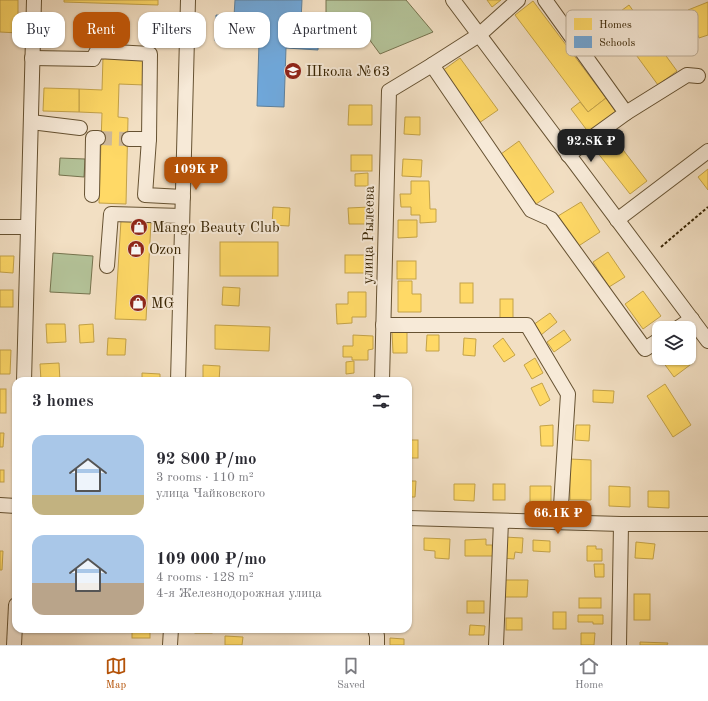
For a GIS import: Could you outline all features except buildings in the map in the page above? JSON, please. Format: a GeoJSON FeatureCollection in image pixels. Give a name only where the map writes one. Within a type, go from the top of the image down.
{"type":"FeatureCollection","features":[{"type":"Feature","properties":{"kind":"street"},"geometry":{"type":"LineString","coordinates":[[24,377],[34,0]]}},
{"type":"Feature","properties":{"kind":"street"},"geometry":{"type":"LineString","coordinates":[[178,377],[188,0]]}},
{"type":"Feature","properties":{"kind":"street"},"geometry":{"type":"LineString","coordinates":[[453,0],[708,341]]}},
{"type":"Feature","properties":{"kind":"street"},"geometry":{"type":"LineString","coordinates":[[518,0],[479,35],[432,65],[531,210],[551,219],[645,349],[652,344]]}},
{"type":"Feature","properties":{"kind":"street"},"geometry":{"type":"LineString","coordinates":[[545,0],[566,29]]}},
{"type":"Feature","properties":{"kind":"street"},"geometry":{"type":"LineString","coordinates":[[32,58],[93,59],[97,51],[150,54],[145,195],[183,197]]}},
{"type":"Feature","properties":{"kind":"street"},"geometry":{"type":"LineString","coordinates":[[585,56],[626,113]]}},
{"type":"Feature","properties":{"kind":"street","name":"улица Рылеева"},"geometry":{"type":"LineString","coordinates":[[382,377],[389,91],[432,65]]}},
{"type":"Feature","properties":{"kind":"street"},"geometry":{"type":"LineString","coordinates":[[568,155],[626,113],[687,75],[698,76]]}},
{"type":"Feature","properties":{"kind":"street"},"geometry":{"type":"LineString","coordinates":[[31,122],[80,128]]}},
{"type":"Feature","properties":{"kind":"street"},"geometry":{"type":"LineString","coordinates":[[92,195],[93,138],[98,138]]}},
{"type":"Feature","properties":{"kind":"street"},"geometry":{"type":"LineString","coordinates":[[129,139],[148,139]]}},
{"type":"Feature","properties":{"kind":"street"},"geometry":{"type":"LineString","coordinates":[[617,220],[708,151]]}},
{"type":"Feature","properties":{"kind":"street"},"geometry":{"type":"LineString","coordinates":[[107,266],[111,214],[182,216]]}},
{"type":"Feature","properties":{"kind":"street"},"geometry":{"type":"LineString","coordinates":[[0,227],[28,227]]}},
{"type":"Feature","properties":{"kind":"street"},"geometry":{"type":"LineString","coordinates":[[383,325],[527,325],[568,394],[560,522]]}},
{"type":"Feature","properties":{"kind":"street"},"geometry":{"type":"LineString","coordinates":[[0,505],[12,506]]}},
{"type":"Feature","properties":{"kind":"street"},"geometry":{"type":"LineString","coordinates":[[412,518],[621,524],[708,524]]}},
{"type":"Feature","properties":{"kind":"street"},"geometry":{"type":"LineString","coordinates":[[496,645],[501,521]]}},
{"type":"Feature","properties":{"kind":"street"},"geometry":{"type":"LineString","coordinates":[[619,645],[621,524]]}},
{"type":"Feature","properties":{"kind":"street"},"geometry":{"type":"LineString","coordinates":[[14,645],[15,633]]}},
{"type":"Feature","properties":{"kind":"street"},"geometry":{"type":"LineString","coordinates":[[170,645],[171,633]]}},
{"type":"Feature","properties":{"kind":"street"},"geometry":{"type":"LineString","coordinates":[[376,633],[377,645]]}},
{"type":"Feature","properties":{"kind":"path"},"geometry":{"type":"LineString","coordinates":[[661,247],[708,207]]}},
{"type":"Feature","properties":{"kind":"green space"},"geometry":{"type":"Polygon","coordinates":[[[326,0],[406,0],[433,32],[380,54],[371,42],[371,12],[326,12],[326,0]]]}},
{"type":"Feature","properties":{"kind":"green space"},"geometry":{"type":"Polygon","coordinates":[[[60,158],[85,159],[84,177],[59,175],[60,158]]]}},
{"type":"Feature","properties":{"kind":"green space"},"geometry":{"type":"Polygon","coordinates":[[[53,253],[93,256],[90,294],[50,292],[53,253]]]}},
{"type":"Feature","properties":{"kind":"tunnel"},"geometry":{"type":"LineString","coordinates":[[98,138],[129,139]]}},
{"type":"Feature","properties":{"kind":"place","name":"Школа №63"},"geometry":{"type":"Point","coordinates":[293,71]}},
{"type":"Feature","properties":{"kind":"place","name":"Mango Beauty Club"},"geometry":{"type":"Point","coordinates":[139,227]}},
{"type":"Feature","properties":{"kind":"place","name":"Ozon"},"geometry":{"type":"Point","coordinates":[136,249]}},
{"type":"Feature","properties":{"kind":"place","name":"MG"},"geometry":{"type":"Point","coordinates":[138,303]}}]}
